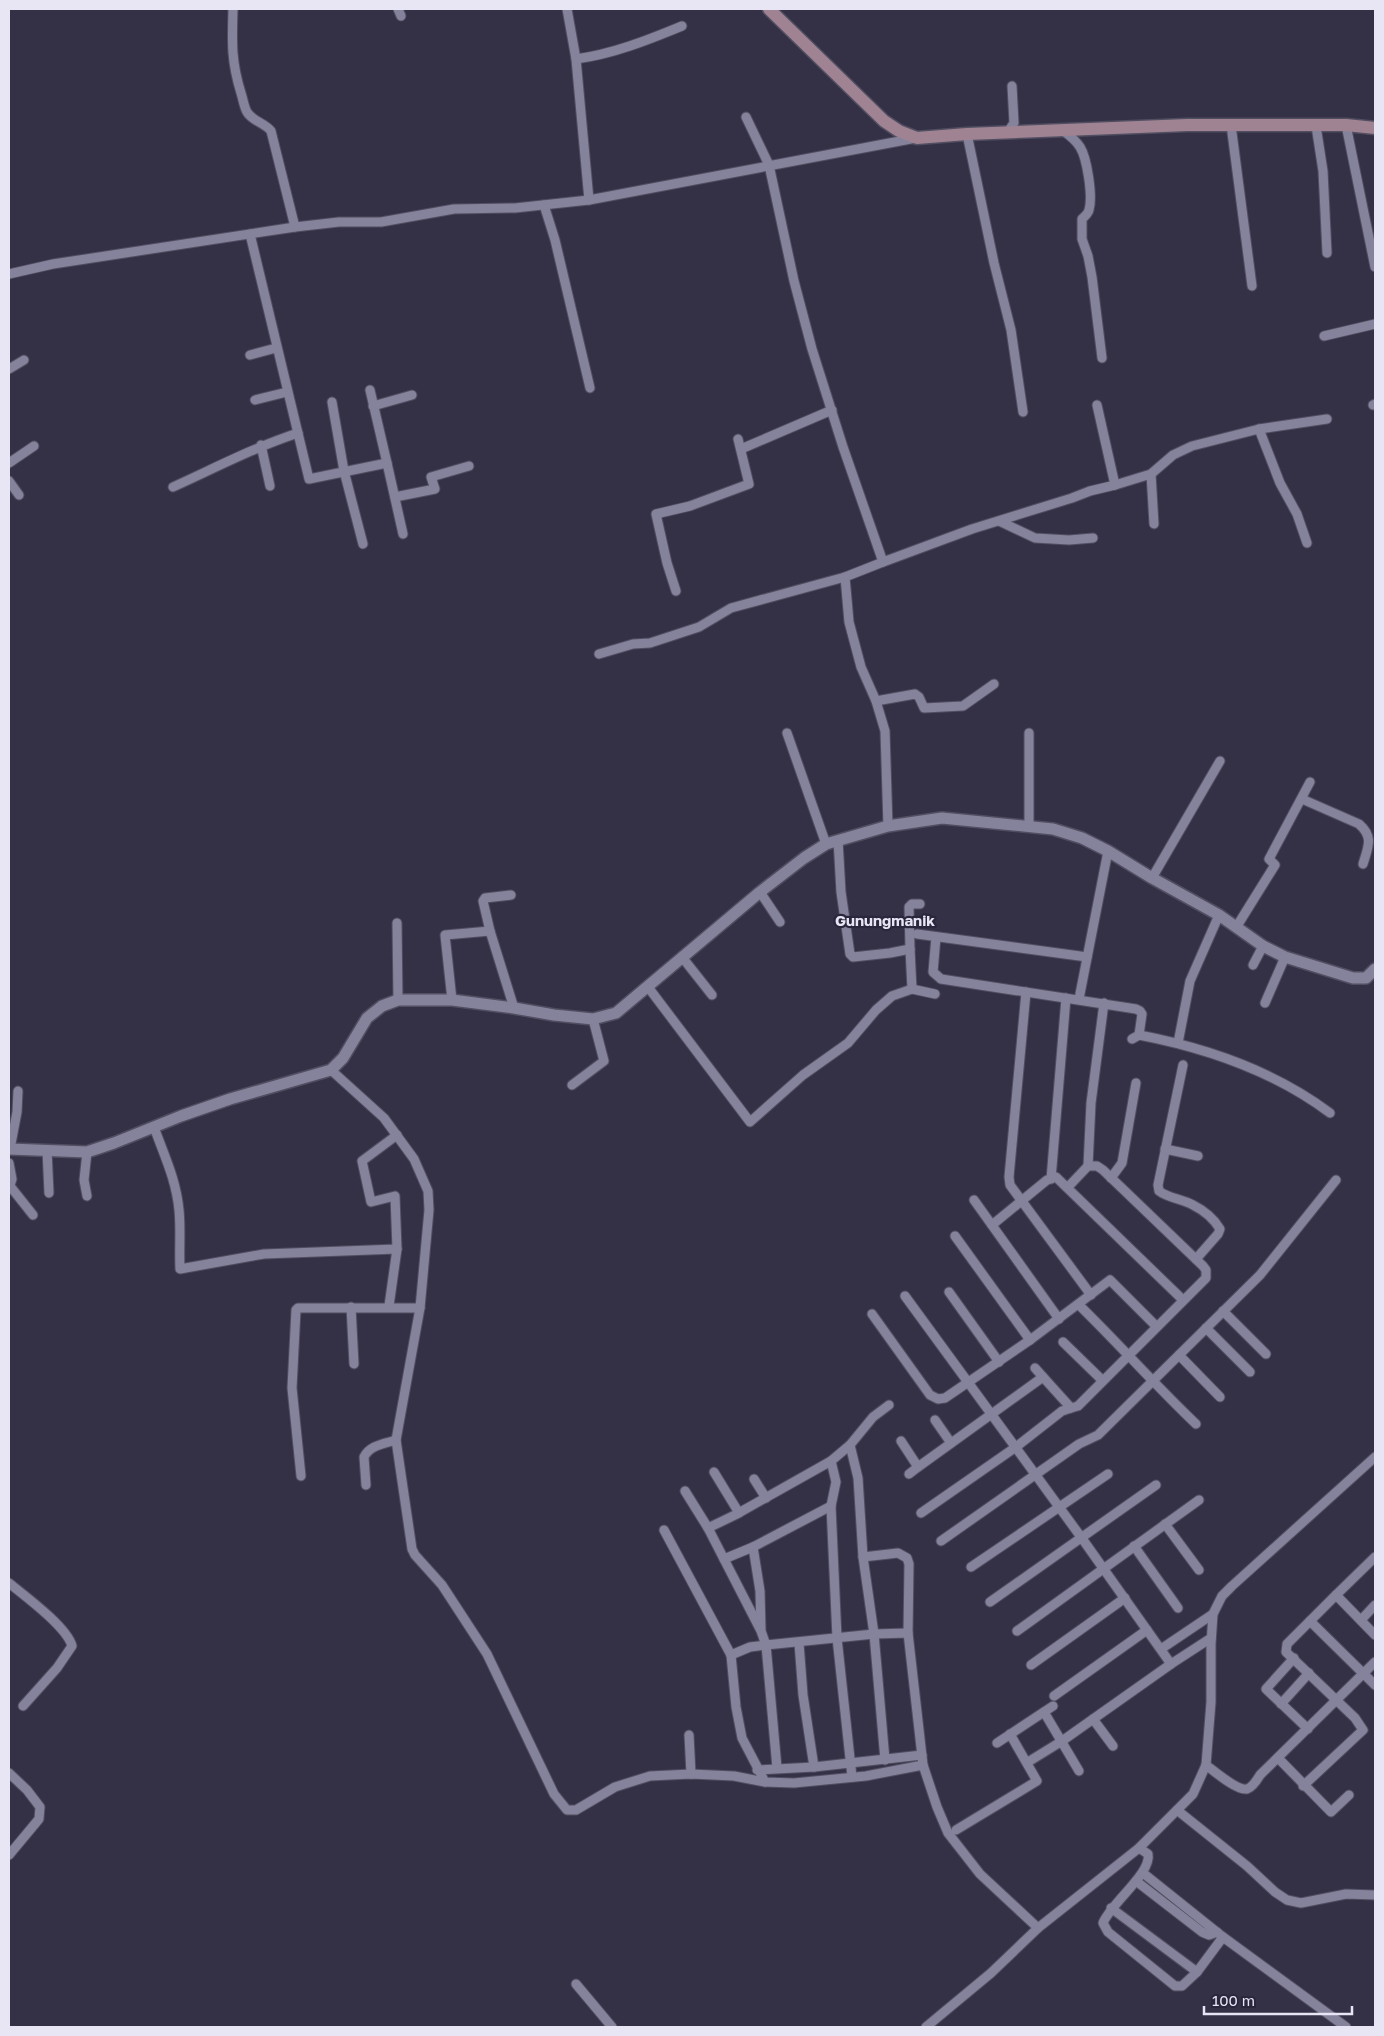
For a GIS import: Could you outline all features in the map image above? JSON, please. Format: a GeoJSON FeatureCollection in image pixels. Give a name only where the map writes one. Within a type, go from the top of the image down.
{"type":"FeatureCollection","features":[{"type":"Feature","properties":{"kind":"main road"},"geometry":{"type":"LineString","coordinates":[[769,9],[884,122],[899,131],[917,138],[1177,125],[1346,126],[1375,128]]}},
{"type":"Feature","properties":{"kind":"street"},"geometry":{"type":"LineString","coordinates":[[233,9],[232,55],[235,72],[247,112],[252,118],[266,124],[272,130],[295,227]]}},
{"type":"Feature","properties":{"kind":"street"},"geometry":{"type":"LineString","coordinates":[[568,9],[576,59],[589,200]]}},
{"type":"Feature","properties":{"kind":"street"},"geometry":{"type":"LineString","coordinates":[[576,59],[597,56],[629,47],[682,26]]}},
{"type":"Feature","properties":{"kind":"street"},"geometry":{"type":"LineString","coordinates":[[1007,133],[1014,123],[1012,86]]}},
{"type":"Feature","properties":{"kind":"street"},"geometry":{"type":"LineString","coordinates":[[746,118],[769,165],[794,282],[812,349],[882,562]]}},
{"type":"Feature","properties":{"kind":"street"},"geometry":{"type":"LineString","coordinates":[[1231,125],[1252,286]]}},
{"type":"Feature","properties":{"kind":"street"},"geometry":{"type":"LineString","coordinates":[[1316,126],[1323,171],[1327,253]]}},
{"type":"Feature","properties":{"kind":"street"},"geometry":{"type":"LineString","coordinates":[[1346,126],[1375,268]]}},
{"type":"Feature","properties":{"kind":"street"},"geometry":{"type":"LineString","coordinates":[[1062,130],[1081,148],[1087,171],[1090,204],[1088,213],[1082,219],[1082,235],[1092,277],[1102,358]]}},
{"type":"Feature","properties":{"kind":"street"},"geometry":{"type":"LineString","coordinates":[[967,134],[994,263],[1012,330],[1023,412]]}},
{"type":"Feature","properties":{"kind":"street"},"geometry":{"type":"LineString","coordinates":[[9,274],[53,264],[295,227],[339,222],[381,222],[454,209],[515,208],[589,200],[917,138]]}},
{"type":"Feature","properties":{"kind":"street"},"geometry":{"type":"LineString","coordinates":[[544,205],[590,388]]}},
{"type":"Feature","properties":{"kind":"street"},"geometry":{"type":"LineString","coordinates":[[250,234],[309,479],[387,463]]}},
{"type":"Feature","properties":{"kind":"street"},"geometry":{"type":"LineString","coordinates":[[1324,336],[1375,324]]}},
{"type":"Feature","properties":{"kind":"street"},"geometry":{"type":"LineString","coordinates":[[250,355],[276,348]]}},
{"type":"Feature","properties":{"kind":"street"},"geometry":{"type":"LineString","coordinates":[[9,369],[24,360]]}},
{"type":"Feature","properties":{"kind":"street"},"geometry":{"type":"LineString","coordinates":[[370,390],[403,534]]}},
{"type":"Feature","properties":{"kind":"street"},"geometry":{"type":"LineString","coordinates":[[255,400],[287,392]]}},
{"type":"Feature","properties":{"kind":"street"},"geometry":{"type":"LineString","coordinates":[[373,406],[412,395]]}},
{"type":"Feature","properties":{"kind":"street"},"geometry":{"type":"LineString","coordinates":[[332,402],[344,471],[363,544]]}},
{"type":"Feature","properties":{"kind":"street"},"geometry":{"type":"LineString","coordinates":[[1097,404],[1115,485]]}},
{"type":"Feature","properties":{"kind":"street"},"geometry":{"type":"LineString","coordinates":[[741,449],[832,410]]}},
{"type":"Feature","properties":{"kind":"street"},"geometry":{"type":"LineString","coordinates":[[599,654],[699,628],[731,608],[845,577],[999,521],[1090,491],[1151,474],[1173,455],[1192,446],[1259,429],[1327,419]]}},
{"type":"Feature","properties":{"kind":"street"},"geometry":{"type":"LineString","coordinates":[[1259,429],[1280,483],[1299,520],[1307,543]]}},
{"type":"Feature","properties":{"kind":"street"},"geometry":{"type":"LineString","coordinates":[[173,487],[236,459],[261,445],[298,433]]}},
{"type":"Feature","properties":{"kind":"street"},"geometry":{"type":"LineString","coordinates":[[676,591],[667,563],[656,514],[690,506],[749,484],[738,439]]}},
{"type":"Feature","properties":{"kind":"street"},"geometry":{"type":"LineString","coordinates":[[261,445],[270,486]]}},
{"type":"Feature","properties":{"kind":"street"},"geometry":{"type":"LineString","coordinates":[[9,463],[34,446]]}},
{"type":"Feature","properties":{"kind":"street"},"geometry":{"type":"LineString","coordinates":[[394,497],[434,489],[431,477],[469,466]]}},
{"type":"Feature","properties":{"kind":"street"},"geometry":{"type":"LineString","coordinates":[[1151,474],[1154,524]]}},
{"type":"Feature","properties":{"kind":"street"},"geometry":{"type":"LineString","coordinates":[[9,481],[19,495]]}},
{"type":"Feature","properties":{"kind":"street"},"geometry":{"type":"LineString","coordinates":[[999,521],[1035,538],[1069,540],[1093,538]]}},
{"type":"Feature","properties":{"kind":"street"},"geometry":{"type":"LineString","coordinates":[[845,577],[849,622],[861,667],[876,701],[885,731],[888,826]]}},
{"type":"Feature","properties":{"kind":"street"},"geometry":{"type":"LineString","coordinates":[[876,701],[915,694],[919,697],[924,708],[961,707],[994,684]]}},
{"type":"Feature","properties":{"kind":"street"},"geometry":{"type":"LineString","coordinates":[[787,733],[826,844]]}},
{"type":"Feature","properties":{"kind":"street"},"geometry":{"type":"LineString","coordinates":[[1029,734],[1029,826]]}},
{"type":"Feature","properties":{"kind":"street"},"geometry":{"type":"LineString","coordinates":[[1152,878],[1220,761]]}},
{"type":"Feature","properties":{"kind":"street"},"geometry":{"type":"LineString","coordinates":[[1237,926],[1276,865],[1269,859],[1310,782]]}},
{"type":"Feature","properties":{"kind":"street"},"geometry":{"type":"LineString","coordinates":[[1302,799],[1359,824],[1366,830],[1369,841],[1363,864]]}},
{"type":"Feature","properties":{"kind":"street"},"geometry":{"type":"LineString","coordinates":[[18,1091],[17,1112],[9,1149],[87,1152],[114,1144],[230,1099],[331,1070],[343,1058],[367,1018],[382,1006],[398,1000],[452,1000],[593,1019],[616,1013],[760,892],[804,858],[826,844],[888,826],[942,818],[1053,829],[1082,838],[1219,915],[1264,946],[1285,957],[1353,978],[1366,978],[1375,969]]}},
{"type":"Feature","properties":{"kind":"street"},"geometry":{"type":"LineString","coordinates":[[838,840],[841,892],[850,954],[853,957],[910,949]]}},
{"type":"Feature","properties":{"kind":"street"},"geometry":{"type":"LineString","coordinates":[[1079,999],[1108,851]]}},
{"type":"Feature","properties":{"kind":"street"},"geometry":{"type":"LineString","coordinates":[[760,892],[780,922]]}},
{"type":"Feature","properties":{"kind":"street"},"geometry":{"type":"LineString","coordinates":[[511,895],[484,899],[484,908],[514,1008]]}},
{"type":"Feature","properties":{"kind":"street"},"geometry":{"type":"LineString","coordinates":[[912,989],[909,907],[912,904],[920,904]]}},
{"type":"Feature","properties":{"kind":"street"},"geometry":{"type":"LineString","coordinates":[[1178,1043],[1190,981],[1219,915]]}},
{"type":"Feature","properties":{"kind":"street"},"geometry":{"type":"LineString","coordinates":[[396,923],[398,1000]]}},
{"type":"Feature","properties":{"kind":"street"},"geometry":{"type":"LineString","coordinates":[[452,1000],[445,935],[490,931]]}},
{"type":"Feature","properties":{"kind":"street"},"geometry":{"type":"LineString","coordinates":[[917,934],[1087,957]]}},
{"type":"Feature","properties":{"kind":"street"},"geometry":{"type":"LineString","coordinates":[[936,936],[934,972],[941,979],[1079,999],[1140,1011],[1142,1014],[1136,1037],[1178,1043],[1245,1064],[1308,1097],[1330,1113]]}},
{"type":"Feature","properties":{"kind":"street"},"geometry":{"type":"LineString","coordinates":[[1253,964],[1264,946]]}},
{"type":"Feature","properties":{"kind":"street"},"geometry":{"type":"LineString","coordinates":[[682,957],[712,995]]}},
{"type":"Feature","properties":{"kind":"street"},"geometry":{"type":"LineString","coordinates":[[1265,1003],[1285,957]]}},
{"type":"Feature","properties":{"kind":"street"},"geometry":{"type":"LineString","coordinates":[[648,987],[750,1122],[803,1075],[848,1043],[885,1002],[902,991],[912,989],[935,994]]}},
{"type":"Feature","properties":{"kind":"street"},"geometry":{"type":"LineString","coordinates":[[1026,992],[1009,1177],[1010,1185],[1091,1295]]}},
{"type":"Feature","properties":{"kind":"street"},"geometry":{"type":"LineString","coordinates":[[1051,1179],[1066,998]]}},
{"type":"Feature","properties":{"kind":"street"},"geometry":{"type":"LineString","coordinates":[[1068,1187],[1088,1166],[1091,1103],[1104,1004]]}},
{"type":"Feature","properties":{"kind":"street"},"geometry":{"type":"LineString","coordinates":[[572,1085],[604,1061],[593,1019]]}},
{"type":"Feature","properties":{"kind":"street"},"geometry":{"type":"LineString","coordinates":[[1183,1065],[1158,1190],[1163,1194],[1192,1204],[1206,1214],[1220,1230],[1196,1259]]}},
{"type":"Feature","properties":{"kind":"street"},"geometry":{"type":"LineString","coordinates":[[331,1070],[384,1118],[414,1159],[428,1191],[429,1210],[420,1308],[396,1440],[412,1549],[415,1555],[442,1585],[487,1654],[554,1794],[567,1810],[576,1810],[615,1787],[650,1776],[691,1774],[734,1776],[765,1782],[794,1783],[852,1777],[923,1765]]}},
{"type":"Feature","properties":{"kind":"street"},"geometry":{"type":"LineString","coordinates":[[1112,1178],[1122,1163],[1136,1083]]}},
{"type":"Feature","properties":{"kind":"street"},"geometry":{"type":"LineString","coordinates":[[154,1127],[162,1152],[171,1170],[179,1210],[180,1269],[264,1254],[397,1249]]}},
{"type":"Feature","properties":{"kind":"street"},"geometry":{"type":"LineString","coordinates":[[389,1306],[397,1249],[395,1196],[371,1202],[362,1161],[397,1135]]}},
{"type":"Feature","properties":{"kind":"street"},"geometry":{"type":"LineString","coordinates":[[1165,1149],[1198,1156]]}},
{"type":"Feature","properties":{"kind":"street"},"geometry":{"type":"LineString","coordinates":[[47,1150],[49,1193]]}},
{"type":"Feature","properties":{"kind":"street"},"geometry":{"type":"LineString","coordinates":[[87,1152],[84,1180],[87,1196]]}},
{"type":"Feature","properties":{"kind":"street"},"geometry":{"type":"LineString","coordinates":[[9,1163],[12,1179],[9,1187],[33,1215]]}},
{"type":"Feature","properties":{"kind":"street"},"geometry":{"type":"LineString","coordinates":[[921,1513],[1016,1447],[1062,1411],[1078,1406],[1206,1278],[1206,1270],[1196,1259],[1112,1178],[1097,1166],[1088,1166]]}},
{"type":"Feature","properties":{"kind":"street"},"geometry":{"type":"LineString","coordinates":[[992,1225],[1056,1177],[1182,1300]]}},
{"type":"Feature","properties":{"kind":"street"},"geometry":{"type":"LineString","coordinates":[[941,1541],[1078,1444],[1098,1435],[1260,1275],[1336,1180]]}},
{"type":"Feature","properties":{"kind":"street"},"geometry":{"type":"LineString","coordinates":[[974,1200],[1059,1319]]}},
{"type":"Feature","properties":{"kind":"street"},"geometry":{"type":"LineString","coordinates":[[955,1236],[1030,1340]]}},
{"type":"Feature","properties":{"kind":"street"},"geometry":{"type":"LineString","coordinates":[[872,1314],[930,1394],[938,1399],[945,1398],[1030,1340],[1110,1280],[1156,1326]]}},
{"type":"Feature","properties":{"kind":"street"},"geometry":{"type":"LineString","coordinates":[[949,1292],[998,1362]]}},
{"type":"Feature","properties":{"kind":"street"},"geometry":{"type":"LineString","coordinates":[[905,1296],[1036,1474],[1171,1664]]}},
{"type":"Feature","properties":{"kind":"street"},"geometry":{"type":"LineString","coordinates":[[1079,1305],[1122,1346],[1127,1356],[1152,1382],[1196,1424]]}},
{"type":"Feature","properties":{"kind":"street"},"geometry":{"type":"LineString","coordinates":[[301,1476],[292,1388],[296,1310],[389,1306],[420,1308]]}},
{"type":"Feature","properties":{"kind":"street"},"geometry":{"type":"LineString","coordinates":[[351,1308],[354,1364]]}},
{"type":"Feature","properties":{"kind":"street"},"geometry":{"type":"LineString","coordinates":[[1223,1311],[1266,1354]]}},
{"type":"Feature","properties":{"kind":"street"},"geometry":{"type":"LineString","coordinates":[[1206,1328],[1250,1372]]}},
{"type":"Feature","properties":{"kind":"street"},"geometry":{"type":"LineString","coordinates":[[1063,1342],[1102,1380]]}},
{"type":"Feature","properties":{"kind":"street"},"geometry":{"type":"LineString","coordinates":[[1179,1355],[1220,1397]]}},
{"type":"Feature","properties":{"kind":"street"},"geometry":{"type":"LineString","coordinates":[[1035,1368],[1071,1408]]}},
{"type":"Feature","properties":{"kind":"street"},"geometry":{"type":"LineString","coordinates":[[908,1474],[1043,1377]]}},
{"type":"Feature","properties":{"kind":"street"},"geometry":{"type":"LineString","coordinates":[[708,1528],[739,1513],[831,1461],[850,1445],[873,1417],[889,1405]]}},
{"type":"Feature","properties":{"kind":"street"},"geometry":{"type":"LineString","coordinates":[[935,1420],[951,1443]]}},
{"type":"Feature","properties":{"kind":"street"},"geometry":{"type":"LineString","coordinates":[[366,1484],[364,1457],[366,1453],[372,1447],[396,1440]]}},
{"type":"Feature","properties":{"kind":"street"},"geometry":{"type":"LineString","coordinates":[[902,1441],[918,1467]]}},
{"type":"Feature","properties":{"kind":"street"},"geometry":{"type":"LineString","coordinates":[[850,1445],[858,1478],[863,1556],[874,1634],[885,1760]]}},
{"type":"Feature","properties":{"kind":"street"},"geometry":{"type":"LineString","coordinates":[[926,2027],[991,1973],[1038,1928],[1139,1848],[1193,1794],[1206,1765],[1211,1702],[1213,1614],[1222,1596],[1375,1457]]}},
{"type":"Feature","properties":{"kind":"street"},"geometry":{"type":"LineString","coordinates":[[831,1461],[836,1482],[831,1506],[837,1638],[852,1777]]}},
{"type":"Feature","properties":{"kind":"street"},"geometry":{"type":"LineString","coordinates":[[714,1472],[739,1513]]}},
{"type":"Feature","properties":{"kind":"street"},"geometry":{"type":"LineString","coordinates":[[971,1567],[1108,1474]]}},
{"type":"Feature","properties":{"kind":"street"},"geometry":{"type":"LineString","coordinates":[[754,1479],[766,1498]]}},
{"type":"Feature","properties":{"kind":"street"},"geometry":{"type":"LineString","coordinates":[[990,1602],[1156,1485]]}},
{"type":"Feature","properties":{"kind":"street"},"geometry":{"type":"LineString","coordinates":[[685,1491],[708,1528],[762,1631],[766,1645],[777,1768]]}},
{"type":"Feature","properties":{"kind":"street"},"geometry":{"type":"LineString","coordinates":[[1018,1631],[1199,1500]]}},
{"type":"Feature","properties":{"kind":"street"},"geometry":{"type":"LineString","coordinates":[[724,1559],[753,1547],[831,1506]]}},
{"type":"Feature","properties":{"kind":"street"},"geometry":{"type":"LineString","coordinates":[[1165,1524],[1199,1570]]}},
{"type":"Feature","properties":{"kind":"street"},"geometry":{"type":"LineString","coordinates":[[664,1530],[731,1655],[736,1707],[742,1738],[757,1770],[765,1782]]}},
{"type":"Feature","properties":{"kind":"street"},"geometry":{"type":"LineString","coordinates":[[1134,1546],[1178,1608]]}},
{"type":"Feature","properties":{"kind":"street"},"geometry":{"type":"LineString","coordinates":[[753,1547],[760,1591],[762,1631]]}},
{"type":"Feature","properties":{"kind":"street"},"geometry":{"type":"LineString","coordinates":[[863,1556],[898,1553],[907,1558],[909,1564],[908,1633],[923,1765],[948,1833],[959,1850],[980,1874],[1038,1928]]}},
{"type":"Feature","properties":{"kind":"street"},"geometry":{"type":"LineString","coordinates":[[1303,1786],[1363,1730],[1360,1724],[1286,1652],[1286,1647],[1375,1557]]}},
{"type":"Feature","properties":{"kind":"street"},"geometry":{"type":"LineString","coordinates":[[9,1583],[70,1638],[72,1646],[57,1668],[23,1706]]}},
{"type":"Feature","properties":{"kind":"street"},"geometry":{"type":"LineString","coordinates":[[1336,1595],[1375,1635]]}},
{"type":"Feature","properties":{"kind":"street"},"geometry":{"type":"LineString","coordinates":[[1031,1665],[1125,1598]]}},
{"type":"Feature","properties":{"kind":"street"},"geometry":{"type":"LineString","coordinates":[[1361,1620],[1375,1605]]}},
{"type":"Feature","properties":{"kind":"street"},"geometry":{"type":"LineString","coordinates":[[1161,1649],[1213,1614]]}},
{"type":"Feature","properties":{"kind":"street"},"geometry":{"type":"LineString","coordinates":[[1310,1621],[1375,1685]]}},
{"type":"Feature","properties":{"kind":"street"},"geometry":{"type":"LineString","coordinates":[[1054,1696],[1147,1630]]}},
{"type":"Feature","properties":{"kind":"street"},"geometry":{"type":"LineString","coordinates":[[731,1655],[750,1647],[766,1645],[874,1634],[908,1633]]}},
{"type":"Feature","properties":{"kind":"street"},"geometry":{"type":"LineString","coordinates":[[1028,1762],[1062,1741],[1211,1638]]}},
{"type":"Feature","properties":{"kind":"street"},"geometry":{"type":"LineString","coordinates":[[799,1643],[803,1695],[814,1767]]}},
{"type":"Feature","properties":{"kind":"street"},"geometry":{"type":"LineString","coordinates":[[1294,1658],[1266,1689],[1308,1729]]}},
{"type":"Feature","properties":{"kind":"street"},"geometry":{"type":"LineString","coordinates":[[1206,1765],[1240,1789],[1247,1789],[1375,1662]]}},
{"type":"Feature","properties":{"kind":"street"},"geometry":{"type":"LineString","coordinates":[[1281,1704],[1309,1673]]}},
{"type":"Feature","properties":{"kind":"street"},"geometry":{"type":"LineString","coordinates":[[996,1743],[1053,1706]]}},
{"type":"Feature","properties":{"kind":"street"},"geometry":{"type":"LineString","coordinates":[[1044,1712],[1079,1770]]}},
{"type":"Feature","properties":{"kind":"street"},"geometry":{"type":"LineString","coordinates":[[1094,1719],[1113,1746]]}},
{"type":"Feature","properties":{"kind":"street"},"geometry":{"type":"LineString","coordinates":[[956,1830],[1038,1779],[1010,1734]]}},
{"type":"Feature","properties":{"kind":"street"},"geometry":{"type":"LineString","coordinates":[[689,1735],[691,1774]]}},
{"type":"Feature","properties":{"kind":"street"},"geometry":{"type":"LineString","coordinates":[[757,1770],[814,1767],[885,1760],[922,1754]]}},
{"type":"Feature","properties":{"kind":"street"},"geometry":{"type":"LineString","coordinates":[[1278,1758],[1303,1786],[1331,1812],[1349,1795]]}},
{"type":"Feature","properties":{"kind":"street"},"geometry":{"type":"LineString","coordinates":[[9,1773],[27,1790],[40,1807],[39,1819],[9,1855]]}},
{"type":"Feature","properties":{"kind":"street"},"geometry":{"type":"LineString","coordinates":[[1177,1810],[1287,1900],[1301,1904],[1346,1894],[1375,1895]]}},
{"type":"Feature","properties":{"kind":"street"},"geometry":{"type":"LineString","coordinates":[[1139,1848],[1148,1854],[1149,1859],[1143,1873],[1111,1908],[1103,1923],[1108,1932],[1175,1986],[1182,1986],[1198,1972],[1220,1934]]}},
{"type":"Feature","properties":{"kind":"street"},"geometry":{"type":"LineString","coordinates":[[1143,1873],[1220,1934],[1346,2027]]}},
{"type":"Feature","properties":{"kind":"street"},"geometry":{"type":"LineString","coordinates":[[1136,1881],[1202,1932],[1208,1935],[1220,1934]]}},
{"type":"Feature","properties":{"kind":"street"},"geometry":{"type":"LineString","coordinates":[[1111,1908],[1198,1972]]}},
{"type":"Feature","properties":{"kind":"street"},"geometry":{"type":"LineString","coordinates":[[576,1984],[612,2027]]}},
{"type":"Feature","properties":{"kind":"district","name":"Gunungmanik"},"geometry":{"type":"Point","coordinates":[885,920]}}]}
